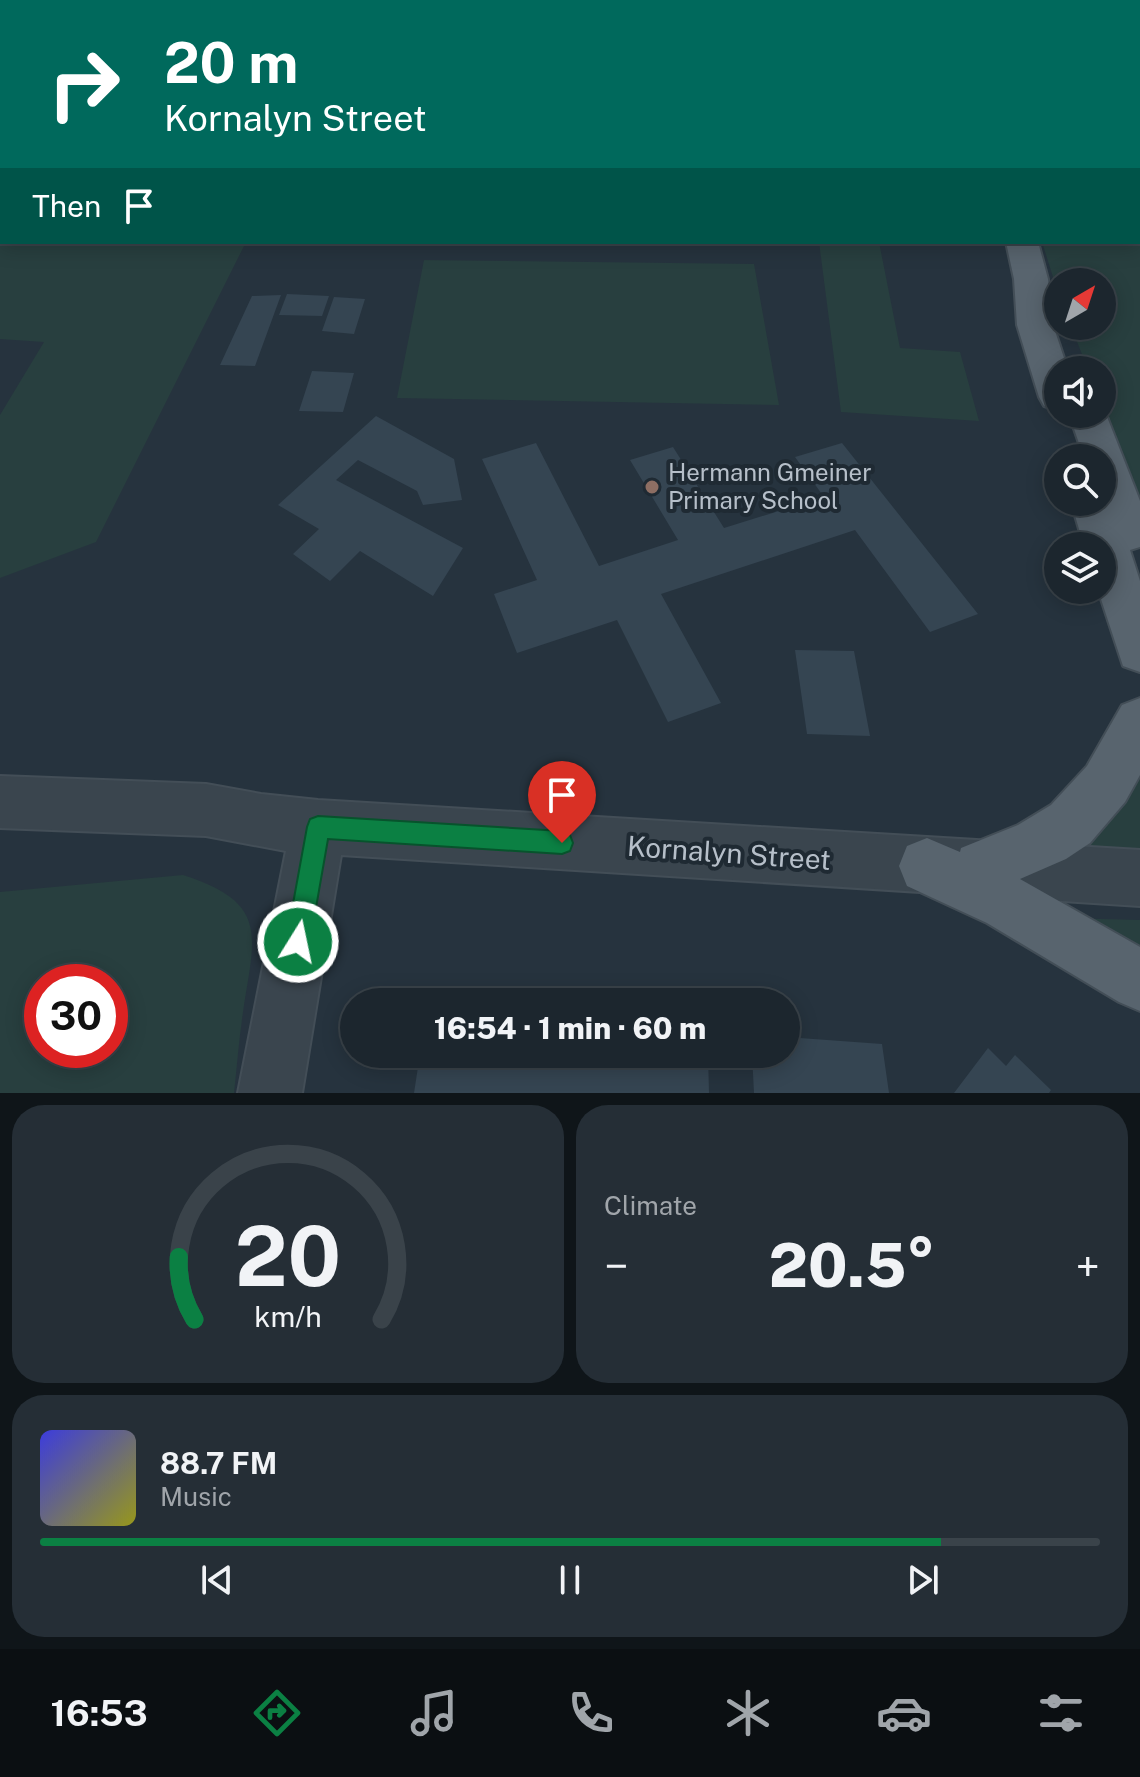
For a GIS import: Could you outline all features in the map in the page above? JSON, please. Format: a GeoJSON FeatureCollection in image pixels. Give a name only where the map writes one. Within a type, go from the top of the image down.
{"type":"FeatureCollection","features":[{"type":"Feature","properties":{"kind":"main road"},"geometry":{"type":"LineString","coordinates":[[1022,244],[1031,279],[1035,325],[1045,356]]}},
{"type":"Feature","properties":{"kind":"main road"},"geometry":{"type":"LineString","coordinates":[[1031,279],[1044,302]]}},
{"type":"Feature","properties":{"kind":"main road"},"geometry":{"type":"LineString","coordinates":[[1094,428],[1140,561]]}},
{"type":"Feature","properties":{"kind":"main road"},"geometry":{"type":"LineString","coordinates":[[1097,516],[1140,651]]}},
{"type":"Feature","properties":{"kind":"main road"},"geometry":{"type":"LineString","coordinates":[[954,867],[1055,835],[1085,812],[1108,783],[1140,721]]}},
{"type":"Feature","properties":{"kind":"main road"},"geometry":{"type":"LineString","coordinates":[[954,867],[1007,903],[1140,981]]}},
{"type":"Feature","properties":{"kind":"street","name":"Kornalyn Street"},"geometry":{"type":"LineString","coordinates":[[0,802],[206,810],[261,821],[318,827],[1140,878]]}},
{"type":"Feature","properties":{"kind":"street","name":"Kornalyn Street"},"geometry":{"type":"LineString","coordinates":[[0,826],[191,832],[261,821]]}},
{"type":"Feature","properties":{"kind":"street"},"geometry":{"type":"LineString","coordinates":[[270,1093],[318,827]]}},
{"type":"Feature","properties":{"kind":"green space"},"geometry":{"type":"Polygon","coordinates":[[[0,244],[245,244],[96,542],[0,578],[0,415],[44,342],[0,339],[0,244]]]}},
{"type":"Feature","properties":{"kind":"green space"},"geometry":{"type":"Polygon","coordinates":[[[819,244],[879,244],[900,348],[960,352],[979,421],[841,412],[819,244]]]}},
{"type":"Feature","properties":{"kind":"green space"},"geometry":{"type":"Polygon","coordinates":[[[1043,244],[1140,244],[1140,497],[1111,428],[1116,428],[1116,356],[1083,356],[1076,340],[1116,340],[1116,268],[1050,268],[1043,244]]]}},
{"type":"Feature","properties":{"kind":"green space"},"geometry":{"type":"Polygon","coordinates":[[[424,260],[754,264],[779,405],[397,398],[424,260]]]}},
{"type":"Feature","properties":{"kind":"green space"},"geometry":{"type":"Polygon","coordinates":[[[1140,763],[1140,851],[1060,847],[1140,763]]]}},
{"type":"Feature","properties":{"kind":"green space"},"geometry":{"type":"Polygon","coordinates":[[[183,875],[211,886],[231,898],[244,911],[250,926],[251,963],[234,1093],[0,1093],[0,892],[183,875]]]}},
{"type":"Feature","properties":{"kind":"green space"},"geometry":{"type":"Polygon","coordinates":[[[1062,918],[1140,920],[1140,963],[1062,918]]]}},
{"type":"Feature","properties":{"kind":"building"},"geometry":{"type":"Polygon","coordinates":[[[287,294],[329,296],[322,316],[279,315],[287,294]]]}},
{"type":"Feature","properties":{"kind":"building"},"geometry":{"type":"Polygon","coordinates":[[[281,295],[255,366],[220,365],[252,296],[281,295]]]}},
{"type":"Feature","properties":{"kind":"building"},"geometry":{"type":"Polygon","coordinates":[[[334,297],[365,299],[354,334],[322,331],[334,297]]]}},
{"type":"Feature","properties":{"kind":"building"},"geometry":{"type":"Polygon","coordinates":[[[312,371],[354,373],[343,412],[299,411],[312,371]]]}},
{"type":"Feature","properties":{"kind":"building"},"geometry":{"type":"Polygon","coordinates":[[[376,416],[454,459],[462,500],[423,505],[417,491],[358,460],[336,480],[463,548],[433,596],[360,551],[330,581],[293,554],[319,529],[278,505],[376,416]]]}},
{"type":"Feature","properties":{"kind":"building"},"geometry":{"type":"Polygon","coordinates":[[[536,443],[599,566],[678,540],[630,460],[673,447],[724,528],[824,497],[795,457],[842,443],[978,614],[930,632],[855,530],[661,594],[721,703],[668,722],[617,620],[517,653],[494,594],[537,580],[482,459],[536,443]]]}},
{"type":"Feature","properties":{"kind":"building"},"geometry":{"type":"Polygon","coordinates":[[[795,650],[854,651],[870,736],[807,734],[795,650]]]}},
{"type":"Feature","properties":{"kind":"building"},"geometry":{"type":"Polygon","coordinates":[[[800,1038],[882,1044],[889,1093],[754,1093],[753,1068],[800,1068],[800,1038]]]}},
{"type":"Feature","properties":{"kind":"building"},"geometry":{"type":"Polygon","coordinates":[[[988,1048],[1006,1066],[1015,1055],[1051,1090],[1049,1093],[954,1093],[988,1048]]]}},
{"type":"Feature","properties":{"kind":"building"},"geometry":{"type":"Polygon","coordinates":[[[418,1068],[708,1068],[709,1093],[414,1093],[418,1068]]]}},
{"type":"Feature","properties":{"kind":"place","name":"Hermann Gmeiner Primary School"},"geometry":{"type":"Point","coordinates":[652,487]}},
{"type":"Feature","properties":{"kind":"route"},"geometry":{"type":"LineString","coordinates":[[298,942],[318,827],[562,843]]}}]}
